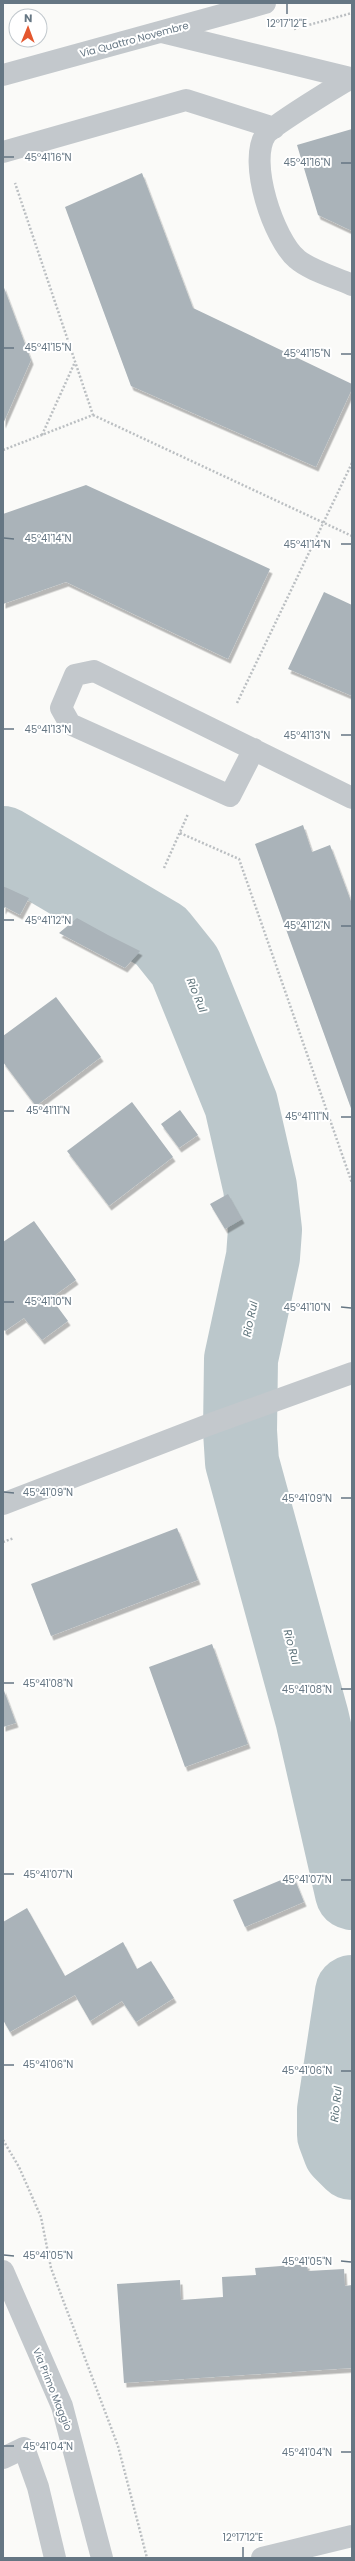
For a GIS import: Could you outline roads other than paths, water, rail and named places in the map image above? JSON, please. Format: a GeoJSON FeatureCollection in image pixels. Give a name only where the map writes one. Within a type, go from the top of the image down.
{"type":"FeatureCollection","features":[{"type":"Feature","properties":{"kind":"street","name":"Via Quattro Novembre"},"geometry":{"type":"LineString","coordinates":[[3,75],[265,3]]}},
{"type":"Feature","properties":{"kind":"street"},"geometry":{"type":"LineString","coordinates":[[161,32],[351,78]]}},
{"type":"Feature","properties":{"kind":"street"},"geometry":{"type":"LineString","coordinates":[[351,78],[266,133],[259,151],[258,169],[261,188],[285,247],[298,260],[352,285]]}},
{"type":"Feature","properties":{"kind":"street"},"geometry":{"type":"LineString","coordinates":[[4,151],[186,100],[274,128]]}},
{"type":"Feature","properties":{"kind":"street"},"geometry":{"type":"LineString","coordinates":[[254,749],[230,796],[70,724],[61,708],[75,675],[94,671],[224,733],[352,798]]}},
{"type":"Feature","properties":{"kind":"street"},"geometry":{"type":"LineString","coordinates":[[3,1504],[208,1425],[352,1373]]}},
{"type":"Feature","properties":{"kind":"street","name":"Via Primo Maggio"},"geometry":{"type":"LineString","coordinates":[[3,2271],[62,2406],[73,2441],[102,2558]]}},
{"type":"Feature","properties":{"kind":"street"},"geometry":{"type":"LineString","coordinates":[[3,2458],[24,2448],[38,2487],[55,2558]]}},
{"type":"Feature","properties":{"kind":"street"},"geometry":{"type":"LineString","coordinates":[[262,2558],[352,2536]]}},
{"type":"Feature","properties":{"kind":"waterway","name":"Rio Rul"},"geometry":{"type":"LineString","coordinates":[[3,843],[161,936],[185,966],[241,1104],[260,1187],[265,1230],[263,1257],[241,1359],[240,1431],[242,1462],[312,1718],[352,1893]]}},
{"type":"Feature","properties":{"kind":"waterway","name":"Rio Rul"},"geometry":{"type":"LineString","coordinates":[[352,1992],[334,2110],[334,2135],[340,2151],[352,2163]]}}]}
